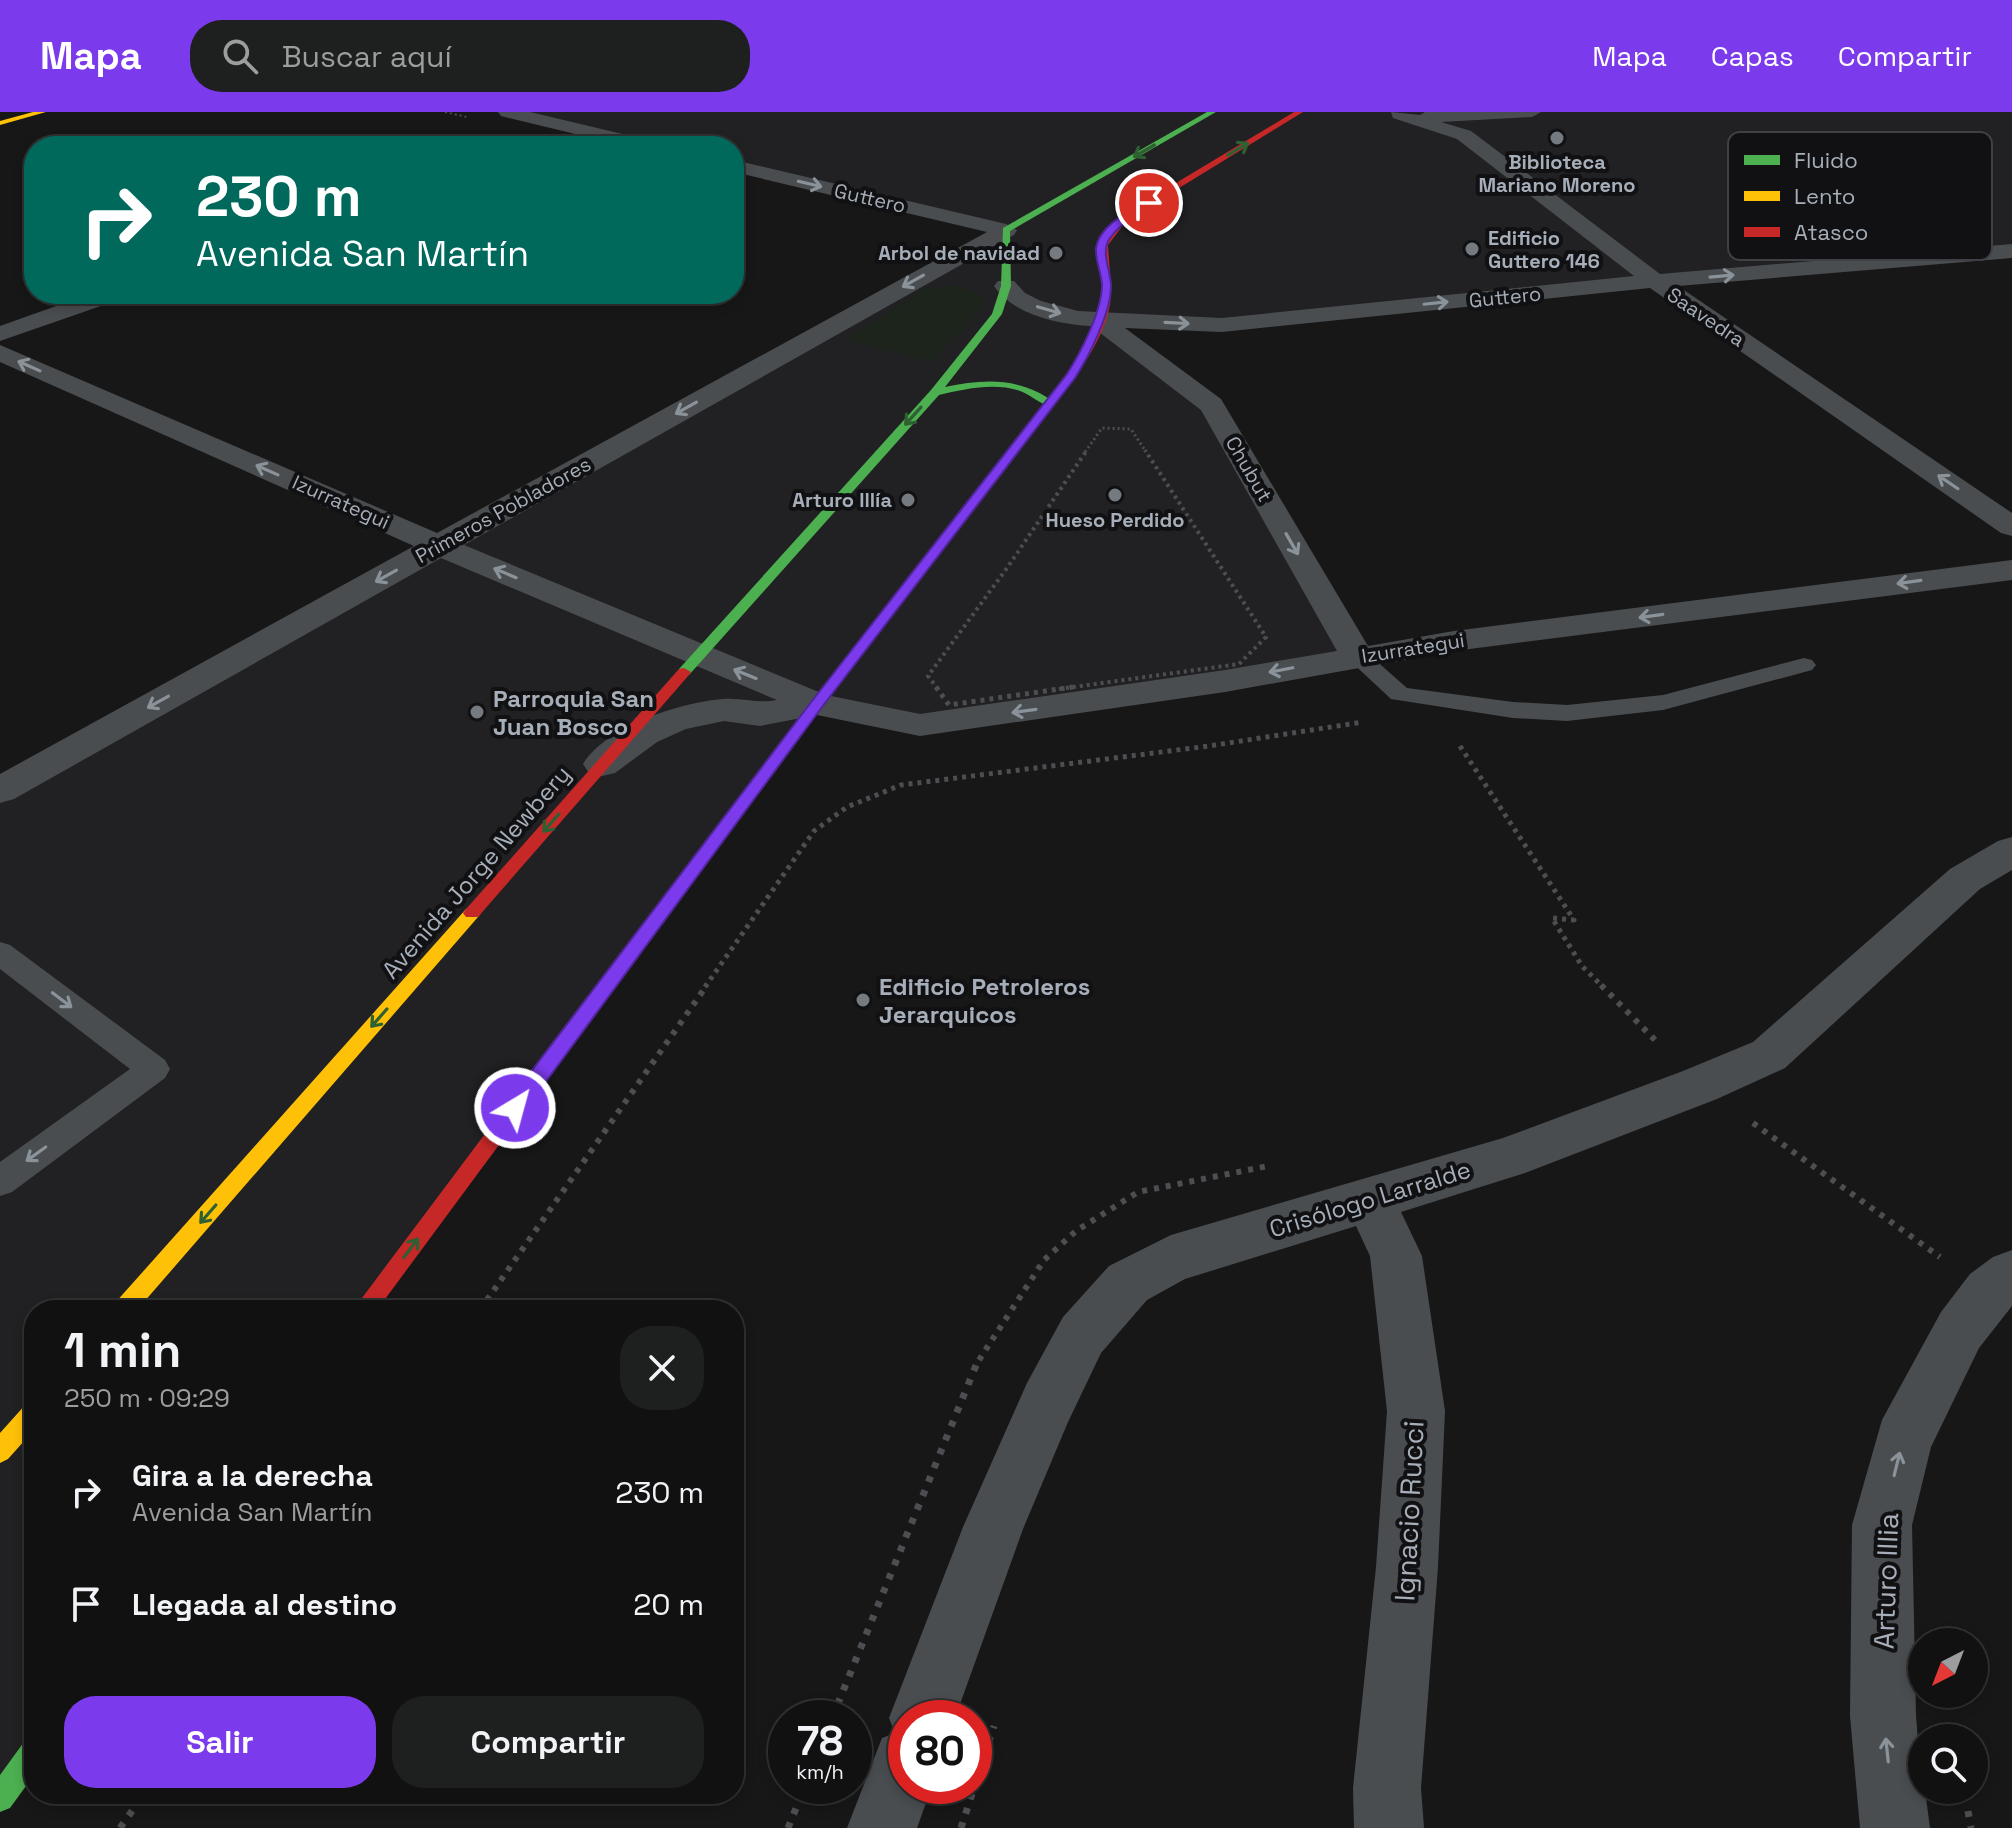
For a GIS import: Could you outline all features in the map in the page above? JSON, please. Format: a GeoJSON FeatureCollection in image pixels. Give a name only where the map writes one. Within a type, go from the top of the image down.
{"type":"FeatureCollection","features":[{"type":"Feature","properties":{"kind":"main road"},"geometry":{"type":"LineString","coordinates":[[0,123],[42,112]]}},
{"type":"Feature","properties":{"kind":"main road"},"geometry":{"type":"LineString","coordinates":[[1006,230],[1212,112]]}},
{"type":"Feature","properties":{"kind":"main road"},"geometry":{"type":"LineString","coordinates":[[371,1300],[817,704],[1050,404],[1089,347],[1099,320],[1107,288],[1101,248],[1104,238],[1124,218],[1299,112]]}},
{"type":"Feature","properties":{"kind":"main road","name":"Avenida Jorge Newbery"},"geometry":{"type":"LineString","coordinates":[[132,1300],[602,764],[935,392],[997,314],[1006,286],[1006,230]]}},
{"type":"Feature","properties":{"kind":"main road"},"geometry":{"type":"LineString","coordinates":[[935,392],[989,383],[1022,387],[1044,397],[1050,404]]}},
{"type":"Feature","properties":{"kind":"main road"},"geometry":{"type":"LineString","coordinates":[[0,1451],[24,1423]]}},
{"type":"Feature","properties":{"kind":"main road"},"geometry":{"type":"LineString","coordinates":[[0,1798],[24,1766]]}},
{"type":"Feature","properties":{"kind":"street"},"geometry":{"type":"LineString","coordinates":[[507,112],[606,136]]}},
{"type":"Feature","properties":{"kind":"street"},"geometry":{"type":"LineString","coordinates":[[1392,113],[1427,117],[1532,112]]}},
{"type":"Feature","properties":{"kind":"street","name":"Saavedra"},"geometry":{"type":"LineString","coordinates":[[1392,113],[1464,135],[1655,281],[2012,527]]}},
{"type":"Feature","properties":{"kind":"street"},"geometry":{"type":"LineString","coordinates":[[564,136],[618,116]]}},
{"type":"Feature","properties":{"kind":"street","name":"Guttero"},"geometry":{"type":"LineString","coordinates":[[744,168],[1006,230]]}},
{"type":"Feature","properties":{"kind":"street","name":"Primeros Pobladores"},"geometry":{"type":"LineString","coordinates":[[0,790],[1006,230]]}},
{"type":"Feature","properties":{"kind":"street","name":"Guttero"},"geometry":{"type":"LineString","coordinates":[[1992,253],[2012,251]]}},
{"type":"Feature","properties":{"kind":"street","name":"Guttero"},"geometry":{"type":"LineString","coordinates":[[1006,286],[1017,298],[1033,306],[1077,318],[1222,325],[1655,281],[1905,260]]}},
{"type":"Feature","properties":{"kind":"street"},"geometry":{"type":"LineString","coordinates":[[0,334],[85,304]]}},
{"type":"Feature","properties":{"kind":"street","name":"Chubut"},"geometry":{"type":"LineString","coordinates":[[1099,320],[1212,405],[1357,656]]}},
{"type":"Feature","properties":{"kind":"street","name":"Izurrategui"},"geometry":{"type":"LineString","coordinates":[[0,353],[440,546],[817,704],[920,725],[1225,681],[1357,656],[2012,570]]}},
{"type":"Feature","properties":{"kind":"street","name":"Izurrategui"},"geometry":{"type":"LineString","coordinates":[[602,764],[644,734],[676,720],[724,710],[760,715],[817,704]]}},
{"type":"Feature","properties":{"kind":"street","name":"Crisólogo Larralde"},"geometry":{"type":"LineString","coordinates":[[929,1700],[993,1527],[1047,1403],[1082,1335],[1128,1283],[1171,1259],[1507,1158],[1700,1085],[1769,1055],[1965,879],[2012,851]]}},
{"type":"Feature","properties":{"kind":"street","name":"Ignacio Rucci"},"geometry":{"type":"LineString","coordinates":[[1370,1200],[1396,1256],[1416,1411],[1407,1567],[1387,1788],[1389,1828]]}},
{"type":"Feature","properties":{"kind":"street","name":"Arturo Illia"},"geometry":{"type":"LineString","coordinates":[[1895,1828],[1883,1716],[1882,1525],[1903,1441],[1960,1330],[1989,1292],[2012,1274]]}},
{"type":"Feature","properties":{"kind":"street"},"geometry":{"type":"LineString","coordinates":[[882,1828],[891,1804]]}},
{"type":"Feature","properties":{"kind":"lane"},"geometry":{"type":"LineString","coordinates":[[1357,656],[1400,694],[1442,702],[1567,713],[1663,702],[1804,665]]}},
{"type":"Feature","properties":{"kind":"lane"},"geometry":{"type":"LineString","coordinates":[[0,953],[154,1069],[0,1181]]}},
{"type":"Feature","properties":{"kind":"path"},"geometry":{"type":"LineString","coordinates":[[1102,428],[1131,429],[1266,637],[1239,664],[949,705],[928,676],[1007,568],[1102,428]]}},
{"type":"Feature","properties":{"kind":"path"},"geometry":{"type":"LineString","coordinates":[[487,1300],[814,831],[847,807],[901,785],[1209,746],[1371,721]]}},
{"type":"Feature","properties":{"kind":"path"},"geometry":{"type":"LineString","coordinates":[[1452,734],[1574,920],[1552,918],[1582,966],[1661,1046]]}},
{"type":"Feature","properties":{"kind":"path"},"geometry":{"type":"LineString","coordinates":[[1747,1118],[1947,1262]]}},
{"type":"Feature","properties":{"kind":"path"},"geometry":{"type":"LineString","coordinates":[[961,1828],[995,1722]]}},
{"type":"Feature","properties":{"kind":"path"},"geometry":{"type":"LineString","coordinates":[[120,1828],[137,1804]]}},
{"type":"Feature","properties":{"kind":"path"},"geometry":{"type":"LineString","coordinates":[[788,1828],[798,1804]]}},
{"type":"Feature","properties":{"kind":"shaded area"},"geometry":{"type":"Polygon","coordinates":[[[507,112],[2012,112],[2012,251],[1992,253],[1992,132],[1728,132],[1728,260],[1916,260],[1222,325],[1101,320],[1212,405],[1357,656],[920,725],[817,704],[371,1300],[24,1300],[24,1766],[0,1798],[0,790],[1005,230],[744,168],[744,136],[607,136],[507,112]]]}},
{"type":"Feature","properties":{"kind":"shaded area"},"geometry":{"type":"Polygon","coordinates":[[[957,286],[976,292],[983,298],[984,306],[932,362],[845,340],[926,288],[957,286]]]}},
{"type":"Feature","properties":{"kind":"traffic: fast"},"geometry":{"type":"LineString","coordinates":[[684,672],[935,392],[997,314],[1006,286],[1006,230],[1212,112]]}},
{"type":"Feature","properties":{"kind":"traffic: fast"},"geometry":{"type":"LineString","coordinates":[[935,392],[980,384],[1010,385],[1024,388],[1050,404]]}},
{"type":"Feature","properties":{"kind":"traffic: fast"},"geometry":{"type":"LineString","coordinates":[[560,1048],[817,704],[1030,428]]}},
{"type":"Feature","properties":{"kind":"traffic: fast"},"geometry":{"type":"LineString","coordinates":[[0,1798],[24,1766]]}},
{"type":"Feature","properties":{"kind":"traffic: slow"},"geometry":{"type":"LineString","coordinates":[[0,123],[42,112]]}},
{"type":"Feature","properties":{"kind":"traffic: slow"},"geometry":{"type":"LineString","coordinates":[[132,1300],[472,913]]}},
{"type":"Feature","properties":{"kind":"traffic: slow"},"geometry":{"type":"LineString","coordinates":[[0,1451],[24,1423]]}},
{"type":"Feature","properties":{"kind":"traffic: jam"},"geometry":{"type":"LineString","coordinates":[[1030,428],[1071,375],[1095,333],[1106,298],[1103,245],[1124,218],[1299,112]]}},
{"type":"Feature","properties":{"kind":"traffic: jam"},"geometry":{"type":"LineString","coordinates":[[472,913],[684,672]]}},
{"type":"Feature","properties":{"kind":"traffic: jam"},"geometry":{"type":"LineString","coordinates":[[371,1300],[560,1048]]}},
{"type":"Feature","properties":{"kind":"place","name":"Biblioteca Mariano Moreno"},"geometry":{"type":"Point","coordinates":[1557,138]}},
{"type":"Feature","properties":{"kind":"place","name":"Edificio Guttero 146"},"geometry":{"type":"Point","coordinates":[1472,249]}},
{"type":"Feature","properties":{"kind":"place","name":"Arbol de navidad"},"geometry":{"type":"Point","coordinates":[1056,253]}},
{"type":"Feature","properties":{"kind":"place","name":"Hueso Perdido"},"geometry":{"type":"Point","coordinates":[1115,495]}},
{"type":"Feature","properties":{"kind":"place","name":"Arturo Illía"},"geometry":{"type":"Point","coordinates":[908,500]}},
{"type":"Feature","properties":{"kind":"place","name":"Parroquia San Juan Bosco"},"geometry":{"type":"Point","coordinates":[477,712]}},
{"type":"Feature","properties":{"kind":"place","name":"Edificio Petroleros Jerarquicos"},"geometry":{"type":"Point","coordinates":[863,1000]}},
{"type":"Feature","properties":{"kind":"route"},"geometry":{"type":"LineString","coordinates":[[515,1108],[860,647],[917,578],[1071,375],[1089,347],[1107,288],[1101,248],[1104,238],[1124,218],[1149,203]]}}]}
